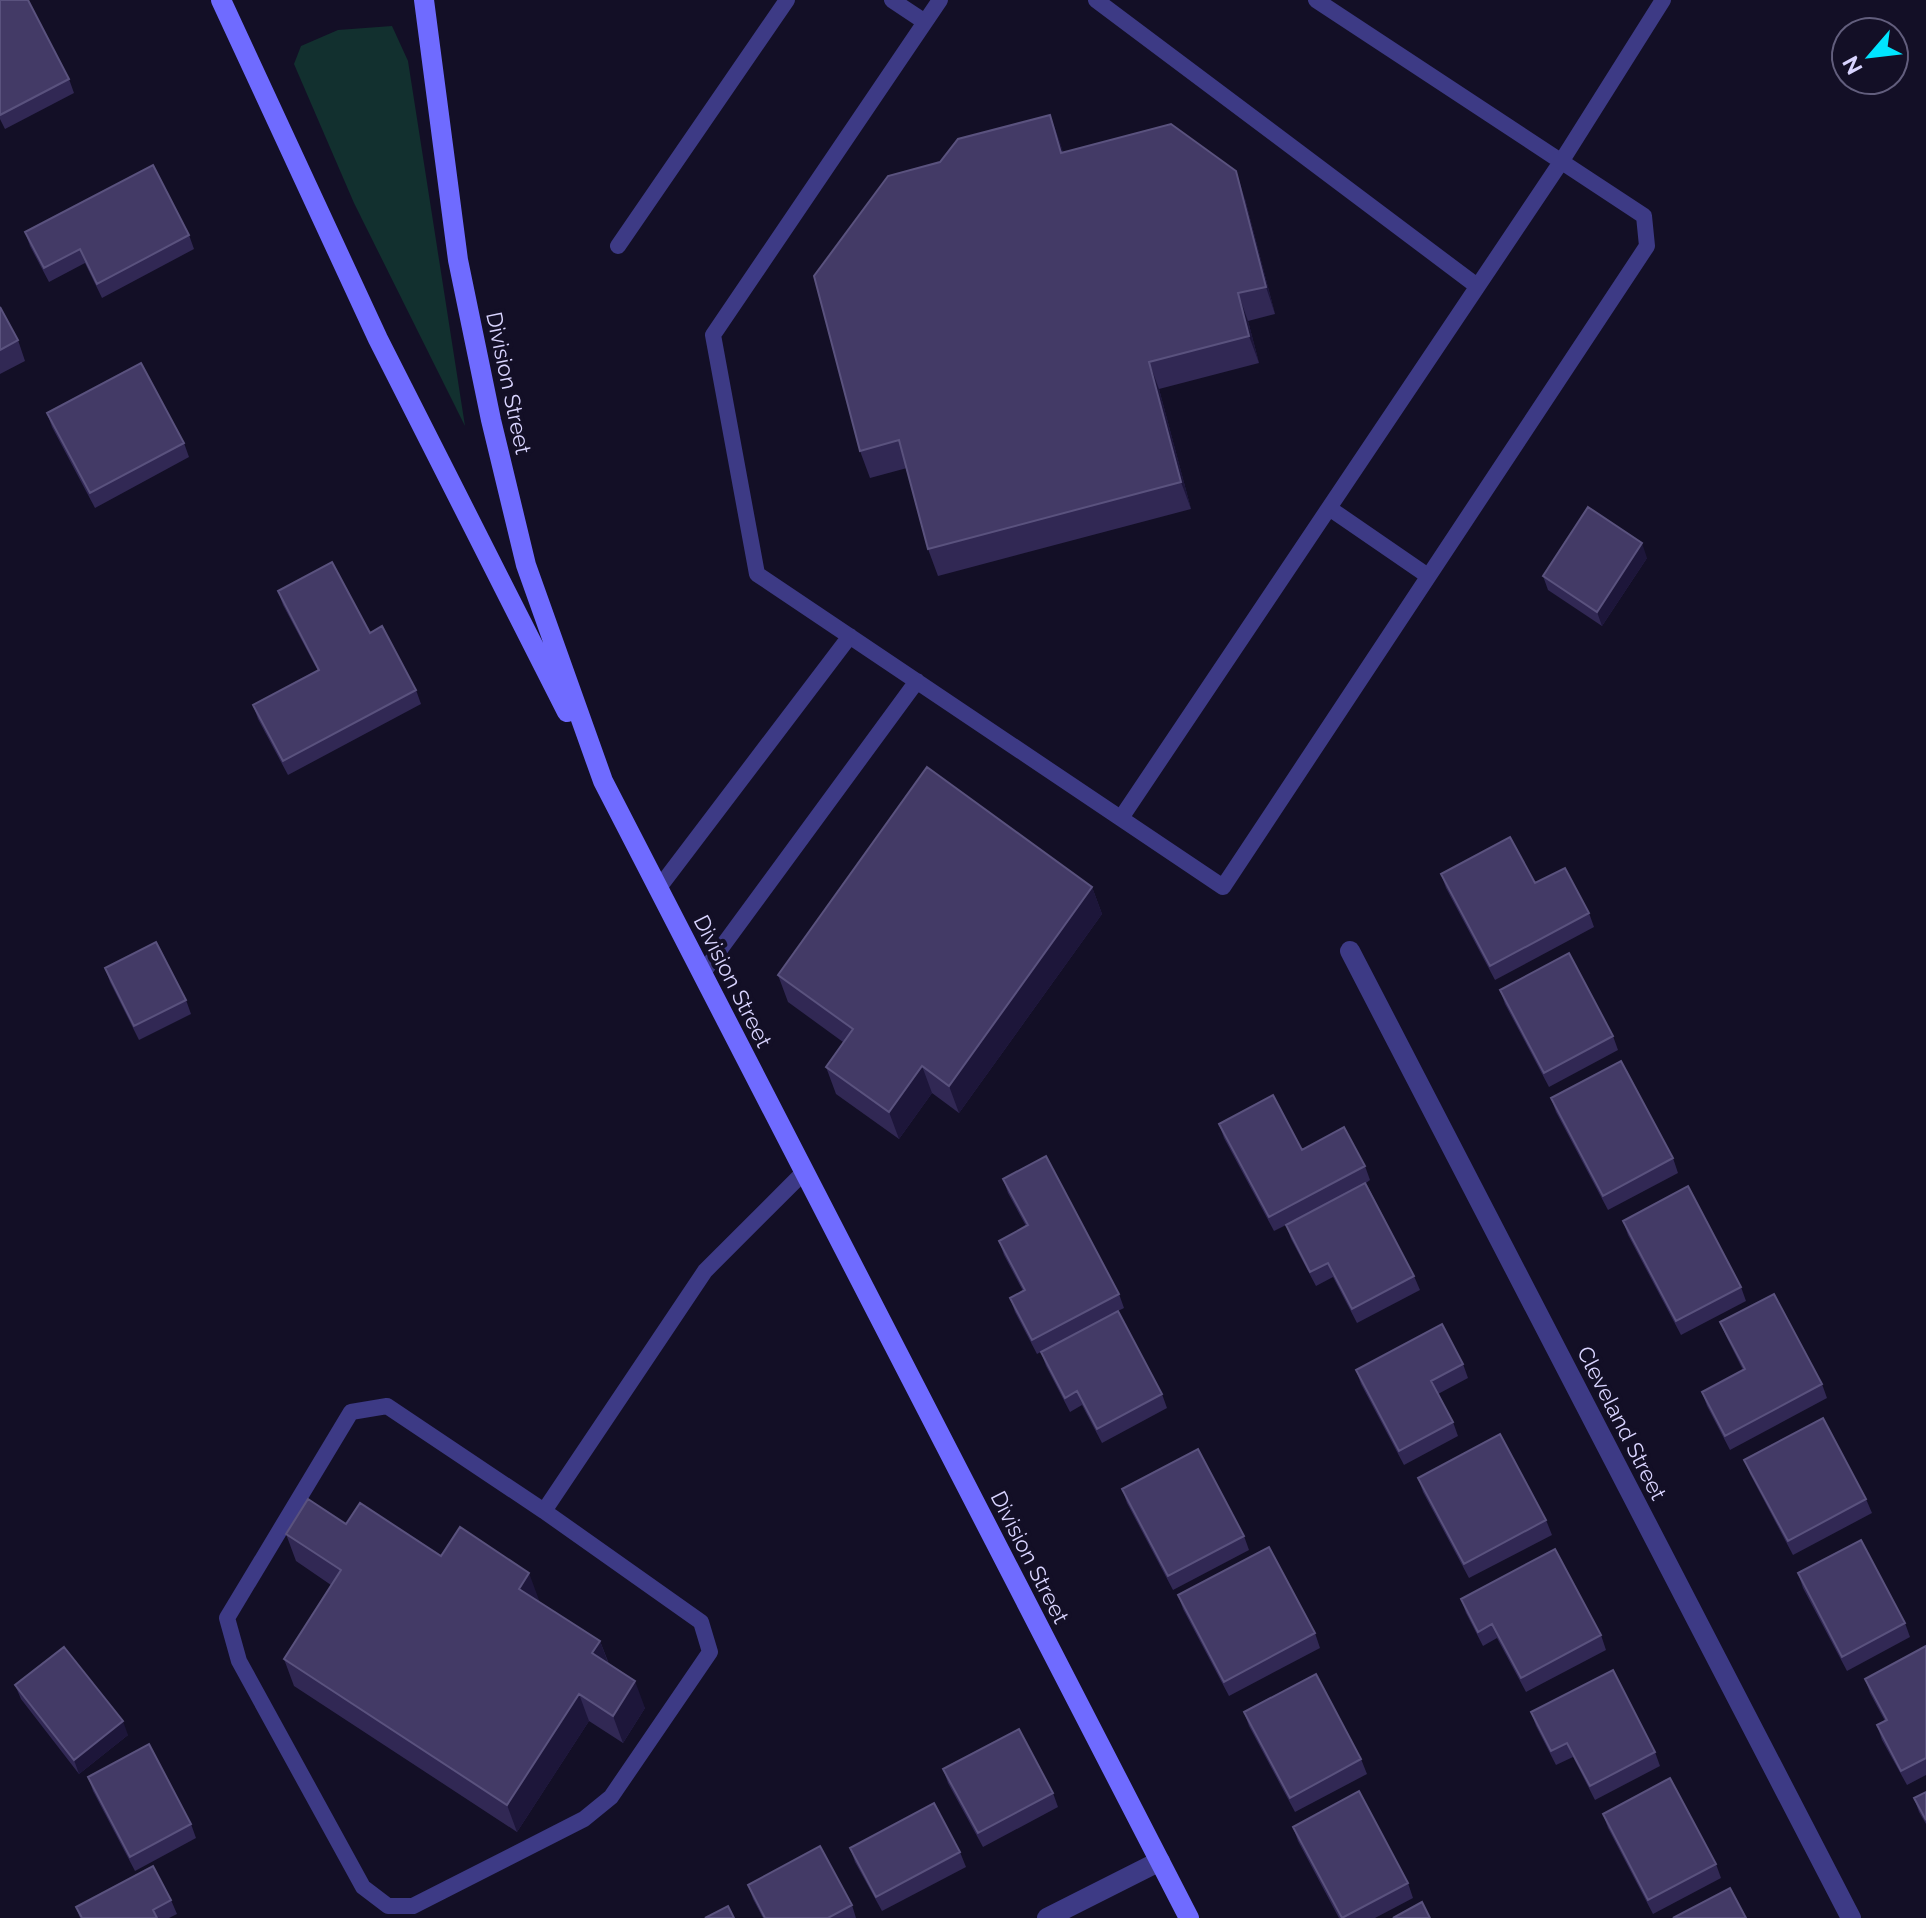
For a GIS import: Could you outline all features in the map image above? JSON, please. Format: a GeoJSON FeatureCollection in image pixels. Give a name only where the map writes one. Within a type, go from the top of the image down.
{"type":"FeatureCollection","features":[{"type":"Feature","properties":{"kind":"street"},"geometry":{"type":"LineString","coordinates":[[221,0],[378,339],[603,781]]}},
{"type":"Feature","properties":{"kind":"street","name":"Division Street"},"geometry":{"type":"LineString","coordinates":[[424,0],[458,260],[491,420],[526,565],[603,781],[1189,1918]]}},
{"type":"Feature","properties":{"kind":"street","name":"Cleveland Street"},"geometry":{"type":"LineString","coordinates":[[1350,951],[1851,1918]]}},
{"type":"Feature","properties":{"kind":"street"},"geometry":{"type":"LineString","coordinates":[[1047,1918],[1160,1861]]}},
{"type":"Feature","properties":{"kind":"lane"},"geometry":{"type":"LineString","coordinates":[[618,246],[787,0]]}},
{"type":"Feature","properties":{"kind":"lane"},"geometry":{"type":"LineString","coordinates":[[892,0],[925,22]]}},
{"type":"Feature","properties":{"kind":"lane"},"geometry":{"type":"LineString","coordinates":[[940,0],[713,335],[757,574],[1223,887],[1647,246],[1644,216],[1316,0]]}},
{"type":"Feature","properties":{"kind":"lane"},"geometry":{"type":"LineString","coordinates":[[1096,0],[1477,286]]}},
{"type":"Feature","properties":{"kind":"lane"},"geometry":{"type":"LineString","coordinates":[[1121,818],[1561,162],[1663,0]]}},
{"type":"Feature","properties":{"kind":"lane"},"geometry":{"type":"LineString","coordinates":[[1329,508],[1428,576]]}},
{"type":"Feature","properties":{"kind":"lane"},"geometry":{"type":"LineString","coordinates":[[658,889],[850,636]]}},
{"type":"Feature","properties":{"kind":"lane"},"geometry":{"type":"LineString","coordinates":[[702,974],[917,681]]}},
{"type":"Feature","properties":{"kind":"lane"},"geometry":{"type":"LineString","coordinates":[[544,1511],[705,1271],[803,1173]]}},
{"type":"Feature","properties":{"kind":"lane"},"geometry":{"type":"LineString","coordinates":[[387,1406],[544,1511],[701,1622],[710,1652],[611,1797],[584,1819],[413,1906],[388,1906],[363,1887],[239,1661],[227,1618],[351,1412],[387,1406]]}},
{"type":"Feature","properties":{"kind":"green space"},"geometry":{"type":"Polygon","coordinates":[[[392,26],[408,61],[465,426],[354,203],[294,64],[301,46],[338,30],[392,26]]]}},
{"type":"Feature","properties":{"kind":"building"},"geometry":{"type":"Polygon","coordinates":[[[0,0],[28,0],[69,79],[0,115],[0,0]]]}},
{"type":"Feature","properties":{"kind":"building"},"geometry":{"type":"Polygon","coordinates":[[[1050,115],[1061,153],[1171,124],[1236,171],[1266,287],[1238,293],[1249,336],[1149,362],[1181,482],[928,549],[899,440],[860,451],[814,276],[888,176],[940,162],[958,139],[1050,115]]]}},
{"type":"Feature","properties":{"kind":"building"},"geometry":{"type":"Polygon","coordinates":[[[153,165],[189,235],[97,284],[80,249],[44,268],[25,232],[153,165]]]}},
{"type":"Feature","properties":{"kind":"building"},"geometry":{"type":"Polygon","coordinates":[[[0,307],[18,340],[0,350],[0,307]]]}},
{"type":"Feature","properties":{"kind":"building"},"geometry":{"type":"Polygon","coordinates":[[[141,363],[184,443],[90,493],[47,413],[141,363]]]}},
{"type":"Feature","properties":{"kind":"building"},"geometry":{"type":"Polygon","coordinates":[[[1588,507],[1642,543],[1597,612],[1543,576],[1588,507]]]}},
{"type":"Feature","properties":{"kind":"building"},"geometry":{"type":"Polygon","coordinates":[[[332,562],[370,633],[382,626],[416,690],[283,761],[253,705],[319,670],[278,591],[332,562]]]}},
{"type":"Feature","properties":{"kind":"building"},"geometry":{"type":"Polygon","coordinates":[[[927,767],[1092,887],[949,1086],[922,1066],[889,1112],[826,1067],[853,1029],[778,975],[927,767]]]}},
{"type":"Feature","properties":{"kind":"building"},"geometry":{"type":"Polygon","coordinates":[[[1510,837],[1535,883],[1565,868],[1589,913],[1490,966],[1441,874],[1510,837]]]}},
{"type":"Feature","properties":{"kind":"building"},"geometry":{"type":"Polygon","coordinates":[[[156,942],[186,1000],[134,1026],[105,968],[156,942]]]}},
{"type":"Feature","properties":{"kind":"building"},"geometry":{"type":"Polygon","coordinates":[[[1569,953],[1613,1036],[1544,1073],[1500,990],[1569,953]]]}},
{"type":"Feature","properties":{"kind":"building"},"geometry":{"type":"Polygon","coordinates":[[[1621,1061],[1673,1158],[1603,1196],[1551,1098],[1621,1061]]]}},
{"type":"Feature","properties":{"kind":"building"},"geometry":{"type":"Polygon","coordinates":[[[1273,1095],[1302,1150],[1344,1127],[1365,1166],[1269,1217],[1219,1124],[1273,1095]]]}},
{"type":"Feature","properties":{"kind":"building"},"geometry":{"type":"Polygon","coordinates":[[[1046,1156],[1119,1294],[1032,1340],[1010,1298],[1025,1290],[999,1241],[1028,1225],[1003,1179],[1046,1156]]]}},
{"type":"Feature","properties":{"kind":"building"},"geometry":{"type":"Polygon","coordinates":[[[1365,1183],[1414,1276],[1352,1309],[1328,1263],[1310,1272],[1286,1225],[1365,1183]]]}},
{"type":"Feature","properties":{"kind":"building"},"geometry":{"type":"Polygon","coordinates":[[[1688,1186],[1741,1287],[1676,1321],[1623,1221],[1688,1186]]]}},
{"type":"Feature","properties":{"kind":"building"},"geometry":{"type":"Polygon","coordinates":[[[1774,1294],[1822,1384],[1725,1436],[1702,1392],[1745,1369],[1720,1322],[1774,1294]]]}},
{"type":"Feature","properties":{"kind":"building"},"geometry":{"type":"Polygon","coordinates":[[[1118,1311],[1162,1394],[1097,1429],[1077,1391],[1065,1398],[1041,1352],[1118,1311]]]}},
{"type":"Feature","properties":{"kind":"building"},"geometry":{"type":"Polygon","coordinates":[[[1442,1324],[1463,1364],[1431,1381],[1453,1422],[1399,1451],[1356,1370],[1442,1324]]]}},
{"type":"Feature","properties":{"kind":"building"},"geometry":{"type":"Polygon","coordinates":[[[1823,1418],[1866,1499],[1788,1541],[1744,1460],[1823,1418]]]}},
{"type":"Feature","properties":{"kind":"building"},"geometry":{"type":"Polygon","coordinates":[[[1500,1434],[1546,1520],[1464,1564],[1418,1478],[1500,1434]]]}},
{"type":"Feature","properties":{"kind":"building"},"geometry":{"type":"Polygon","coordinates":[[[1198,1449],[1244,1536],[1168,1576],[1122,1489],[1198,1449]]]}},
{"type":"Feature","properties":{"kind":"building"},"geometry":{"type":"Polygon","coordinates":[[[308,1499],[346,1524],[360,1503],[441,1556],[460,1527],[529,1573],[519,1589],[600,1641],[592,1653],[635,1681],[613,1716],[579,1694],[507,1805],[284,1659],[341,1570],[286,1534],[308,1499]]]}},
{"type":"Feature","properties":{"kind":"building"},"geometry":{"type":"Polygon","coordinates":[[[1861,1540],[1905,1623],[1842,1657],[1798,1573],[1861,1540]]]}},
{"type":"Feature","properties":{"kind":"building"},"geometry":{"type":"Polygon","coordinates":[[[1269,1547],[1315,1633],[1224,1682],[1178,1595],[1269,1547]]]}},
{"type":"Feature","properties":{"kind":"building"},"geometry":{"type":"Polygon","coordinates":[[[1555,1549],[1601,1635],[1521,1678],[1492,1624],[1478,1632],[1461,1599],[1555,1549]]]}},
{"type":"Feature","properties":{"kind":"building"},"geometry":{"type":"Polygon","coordinates":[[[1926,1646],[1926,1758],[1901,1771],[1877,1725],[1887,1720],[1865,1679],[1926,1646]]]}},
{"type":"Feature","properties":{"kind":"building"},"geometry":{"type":"Polygon","coordinates":[[[64,1647],[123,1721],[74,1760],[15,1685],[64,1647]]]}},
{"type":"Feature","properties":{"kind":"building"},"geometry":{"type":"Polygon","coordinates":[[[1613,1670],[1655,1752],[1590,1786],[1567,1743],[1551,1751],[1531,1712],[1613,1670]]]}},
{"type":"Feature","properties":{"kind":"building"},"geometry":{"type":"Polygon","coordinates":[[[1316,1674],[1361,1759],[1290,1798],[1244,1712],[1316,1674]]]}},
{"type":"Feature","properties":{"kind":"building"},"geometry":{"type":"Polygon","coordinates":[[[1019,1729],[1053,1793],[978,1833],[943,1769],[1019,1729]]]}},
{"type":"Feature","properties":{"kind":"building"},"geometry":{"type":"Polygon","coordinates":[[[149,1744],[191,1824],[130,1857],[88,1777],[149,1744]]]}},
{"type":"Feature","properties":{"kind":"building"},"geometry":{"type":"Polygon","coordinates":[[[1670,1778],[1716,1864],[1648,1900],[1603,1814],[1670,1778]]]}},
{"type":"Feature","properties":{"kind":"building"},"geometry":{"type":"Polygon","coordinates":[[[1359,1791],[1408,1883],[1342,1918],[1293,1827],[1359,1791]]]}},
{"type":"Feature","properties":{"kind":"building"},"geometry":{"type":"Polygon","coordinates":[[[1926,1792],[1926,1820],[1914,1798],[1926,1792]]]}},
{"type":"Feature","properties":{"kind":"building"},"geometry":{"type":"Polygon","coordinates":[[[934,1803],[960,1852],[876,1897],[850,1848],[934,1803]]]}},
{"type":"Feature","properties":{"kind":"building"},"geometry":{"type":"Polygon","coordinates":[[[820,1846],[852,1905],[828,1918],[765,1918],[748,1885],[820,1846]]]}},
{"type":"Feature","properties":{"kind":"building"},"geometry":{"type":"Polygon","coordinates":[[[153,1866],[171,1900],[153,1910],[157,1918],[82,1918],[76,1907],[153,1866]]]}},
{"type":"Feature","properties":{"kind":"building"},"geometry":{"type":"Polygon","coordinates":[[[1730,1888],[1746,1918],[1673,1918],[1730,1888]]]}},
{"type":"Feature","properties":{"kind":"building"},"geometry":{"type":"Polygon","coordinates":[[[1422,1902],[1430,1918],[1393,1918],[1422,1902]]]}},
{"type":"Feature","properties":{"kind":"building"},"geometry":{"type":"Polygon","coordinates":[[[728,1906],[734,1918],[705,1918],[728,1906]]]}}]}
